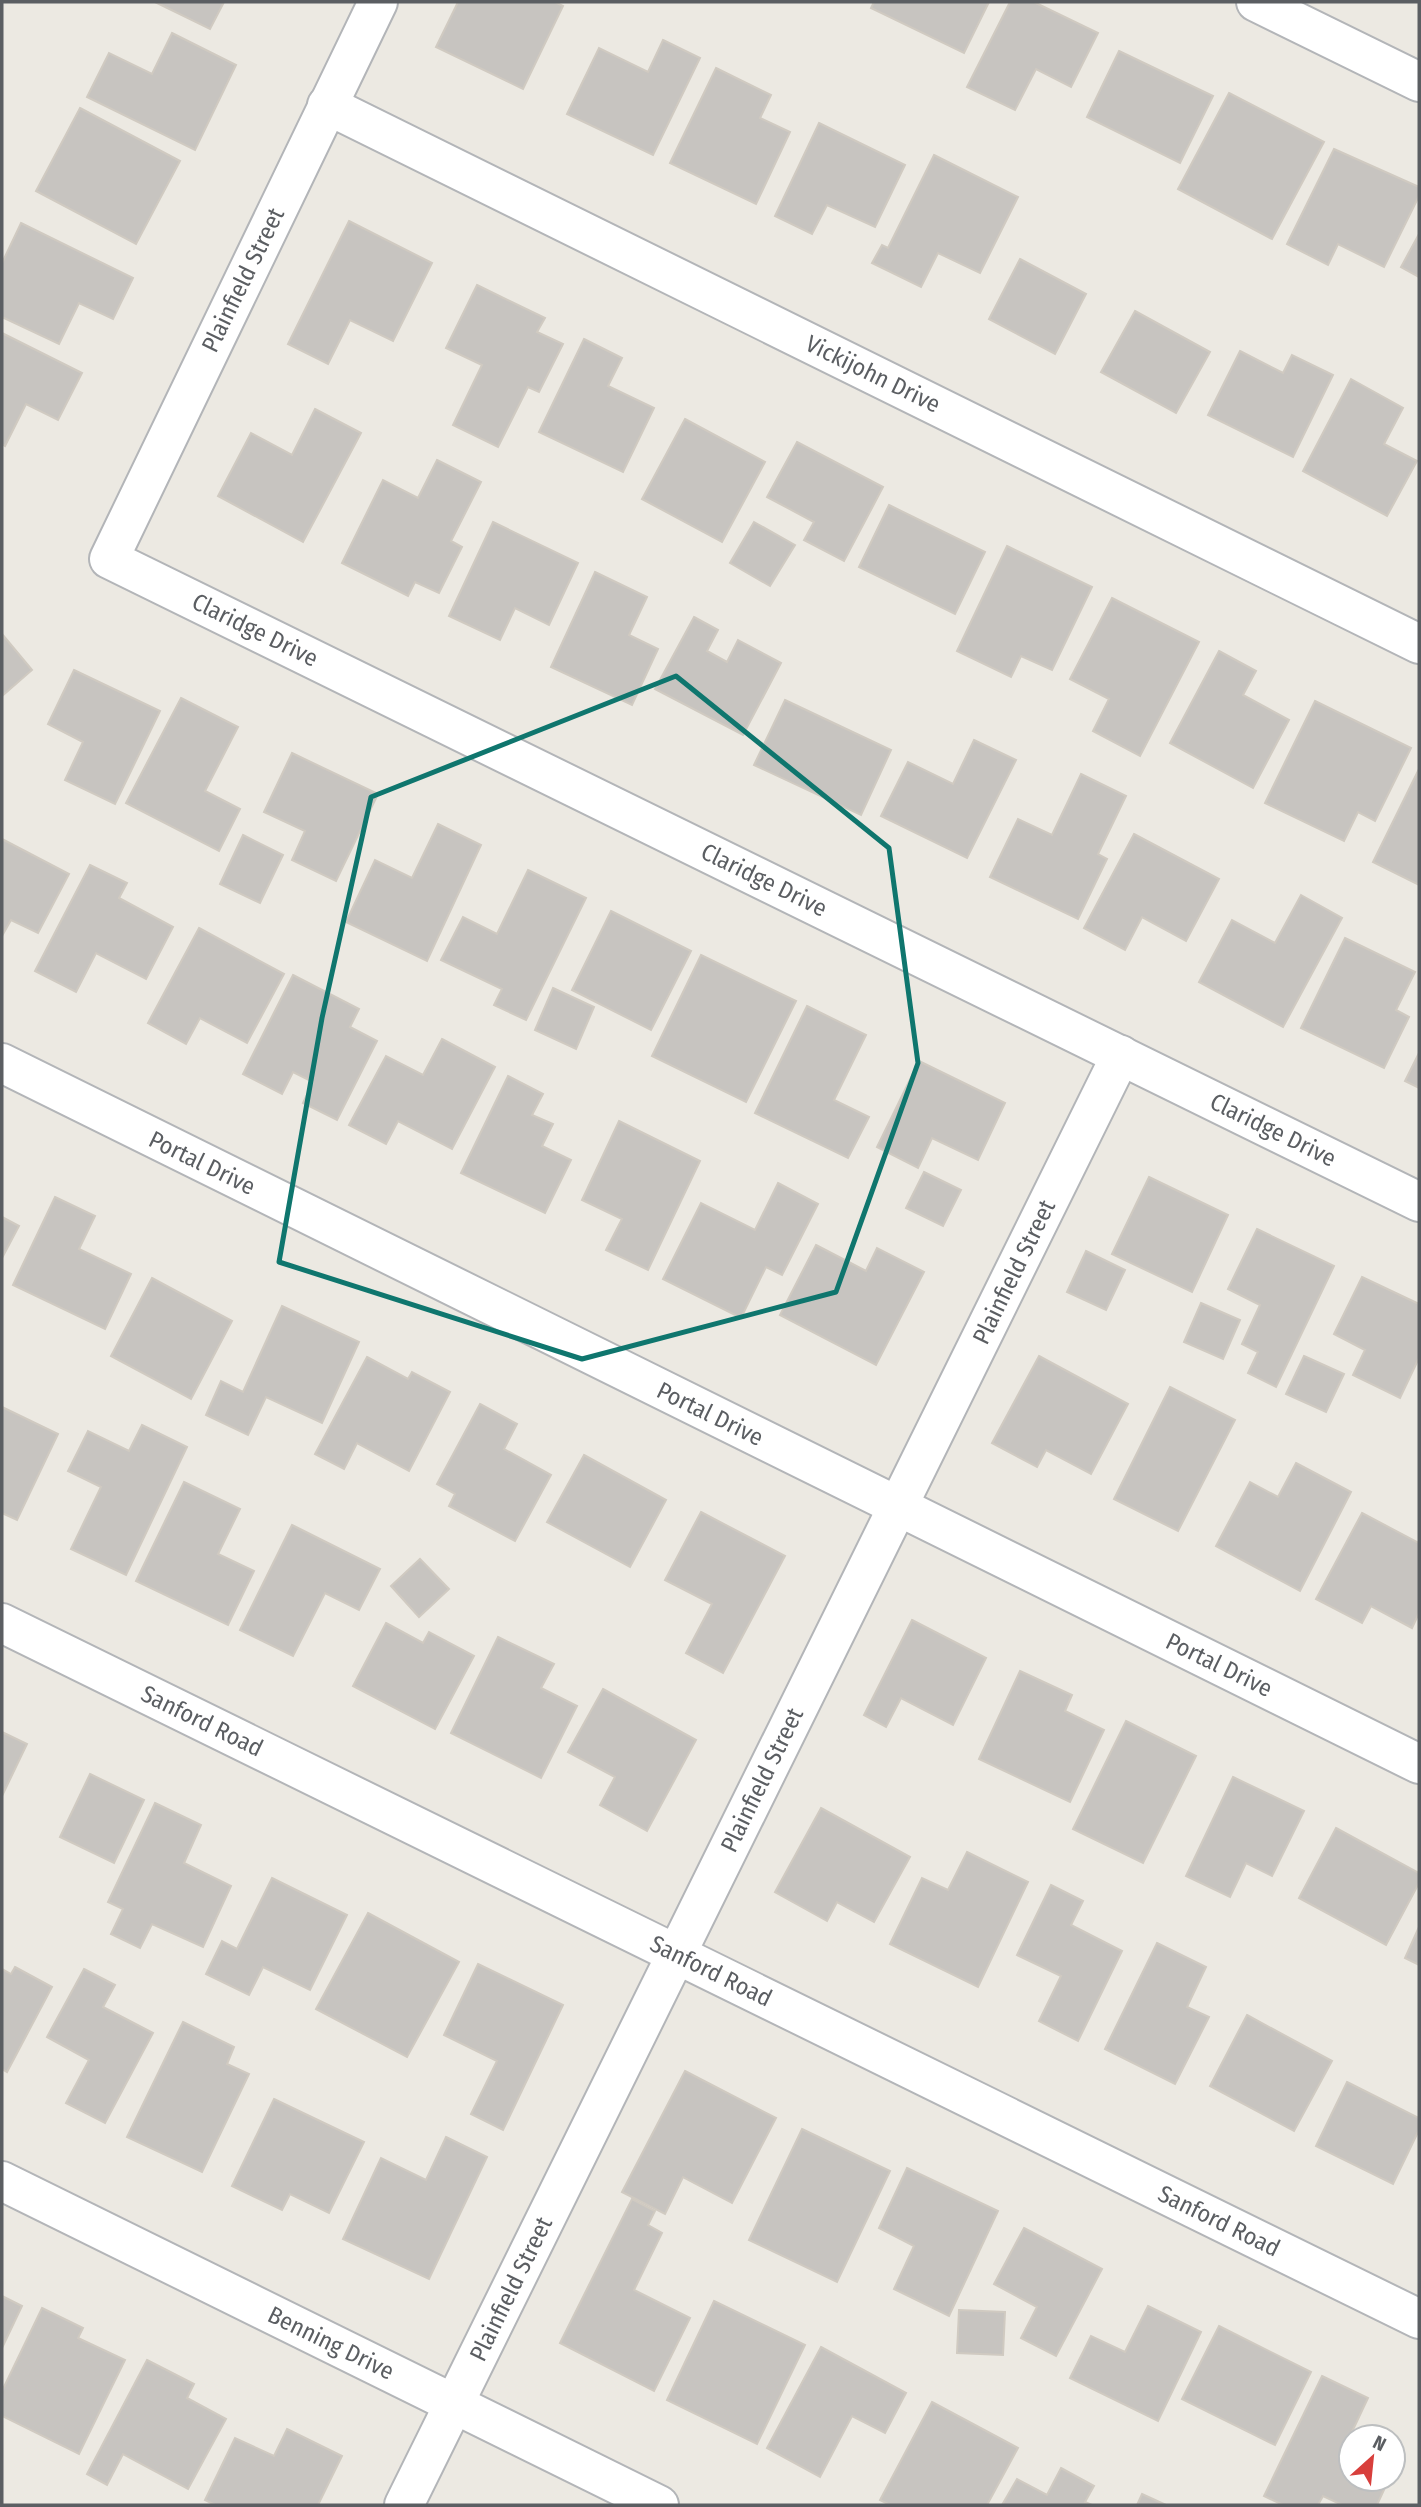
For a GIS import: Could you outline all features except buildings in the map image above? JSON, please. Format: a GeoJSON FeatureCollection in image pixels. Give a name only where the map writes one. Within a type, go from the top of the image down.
{"type":"FeatureCollection","features":[{"type":"Feature","properties":{"kind":"street","name":"Plainfield Street"},"geometry":{"type":"LineString","coordinates":[[109,559],[379,2]]}},
{"type":"Feature","properties":{"kind":"street"},"geometry":{"type":"LineString","coordinates":[[1256,2],[1419,82]]}},
{"type":"Feature","properties":{"kind":"street","name":"Vickijohn Drive"},"geometry":{"type":"LineString","coordinates":[[327,105],[1419,644]]}},
{"type":"Feature","properties":{"kind":"street","name":"Claridge Drive"},"geometry":{"type":"LineString","coordinates":[[109,559],[1419,1202]]}},
{"type":"Feature","properties":{"kind":"street","name":"Plainfield Street"},"geometry":{"type":"LineString","coordinates":[[404,2505],[1121,1055]]}},
{"type":"Feature","properties":{"kind":"street","name":"Portal Drive"},"geometry":{"type":"LineString","coordinates":[[2,1063],[1419,1764]]}},
{"type":"Feature","properties":{"kind":"street","name":"Sanford Road"},"geometry":{"type":"LineString","coordinates":[[2,1623],[1419,2319]]}},
{"type":"Feature","properties":{"kind":"street","name":"Benning Drive"},"geometry":{"type":"LineString","coordinates":[[2,2182],[659,2505]]}},
{"type":"Feature","properties":{"kind":"highlighted area"},"geometry":{"type":"Polygon","coordinates":[[[676,676],[889,848],[918,1063],[836,1292],[582,1359],[279,1262],[322,1018],[371,797],[676,676]]]}}]}
